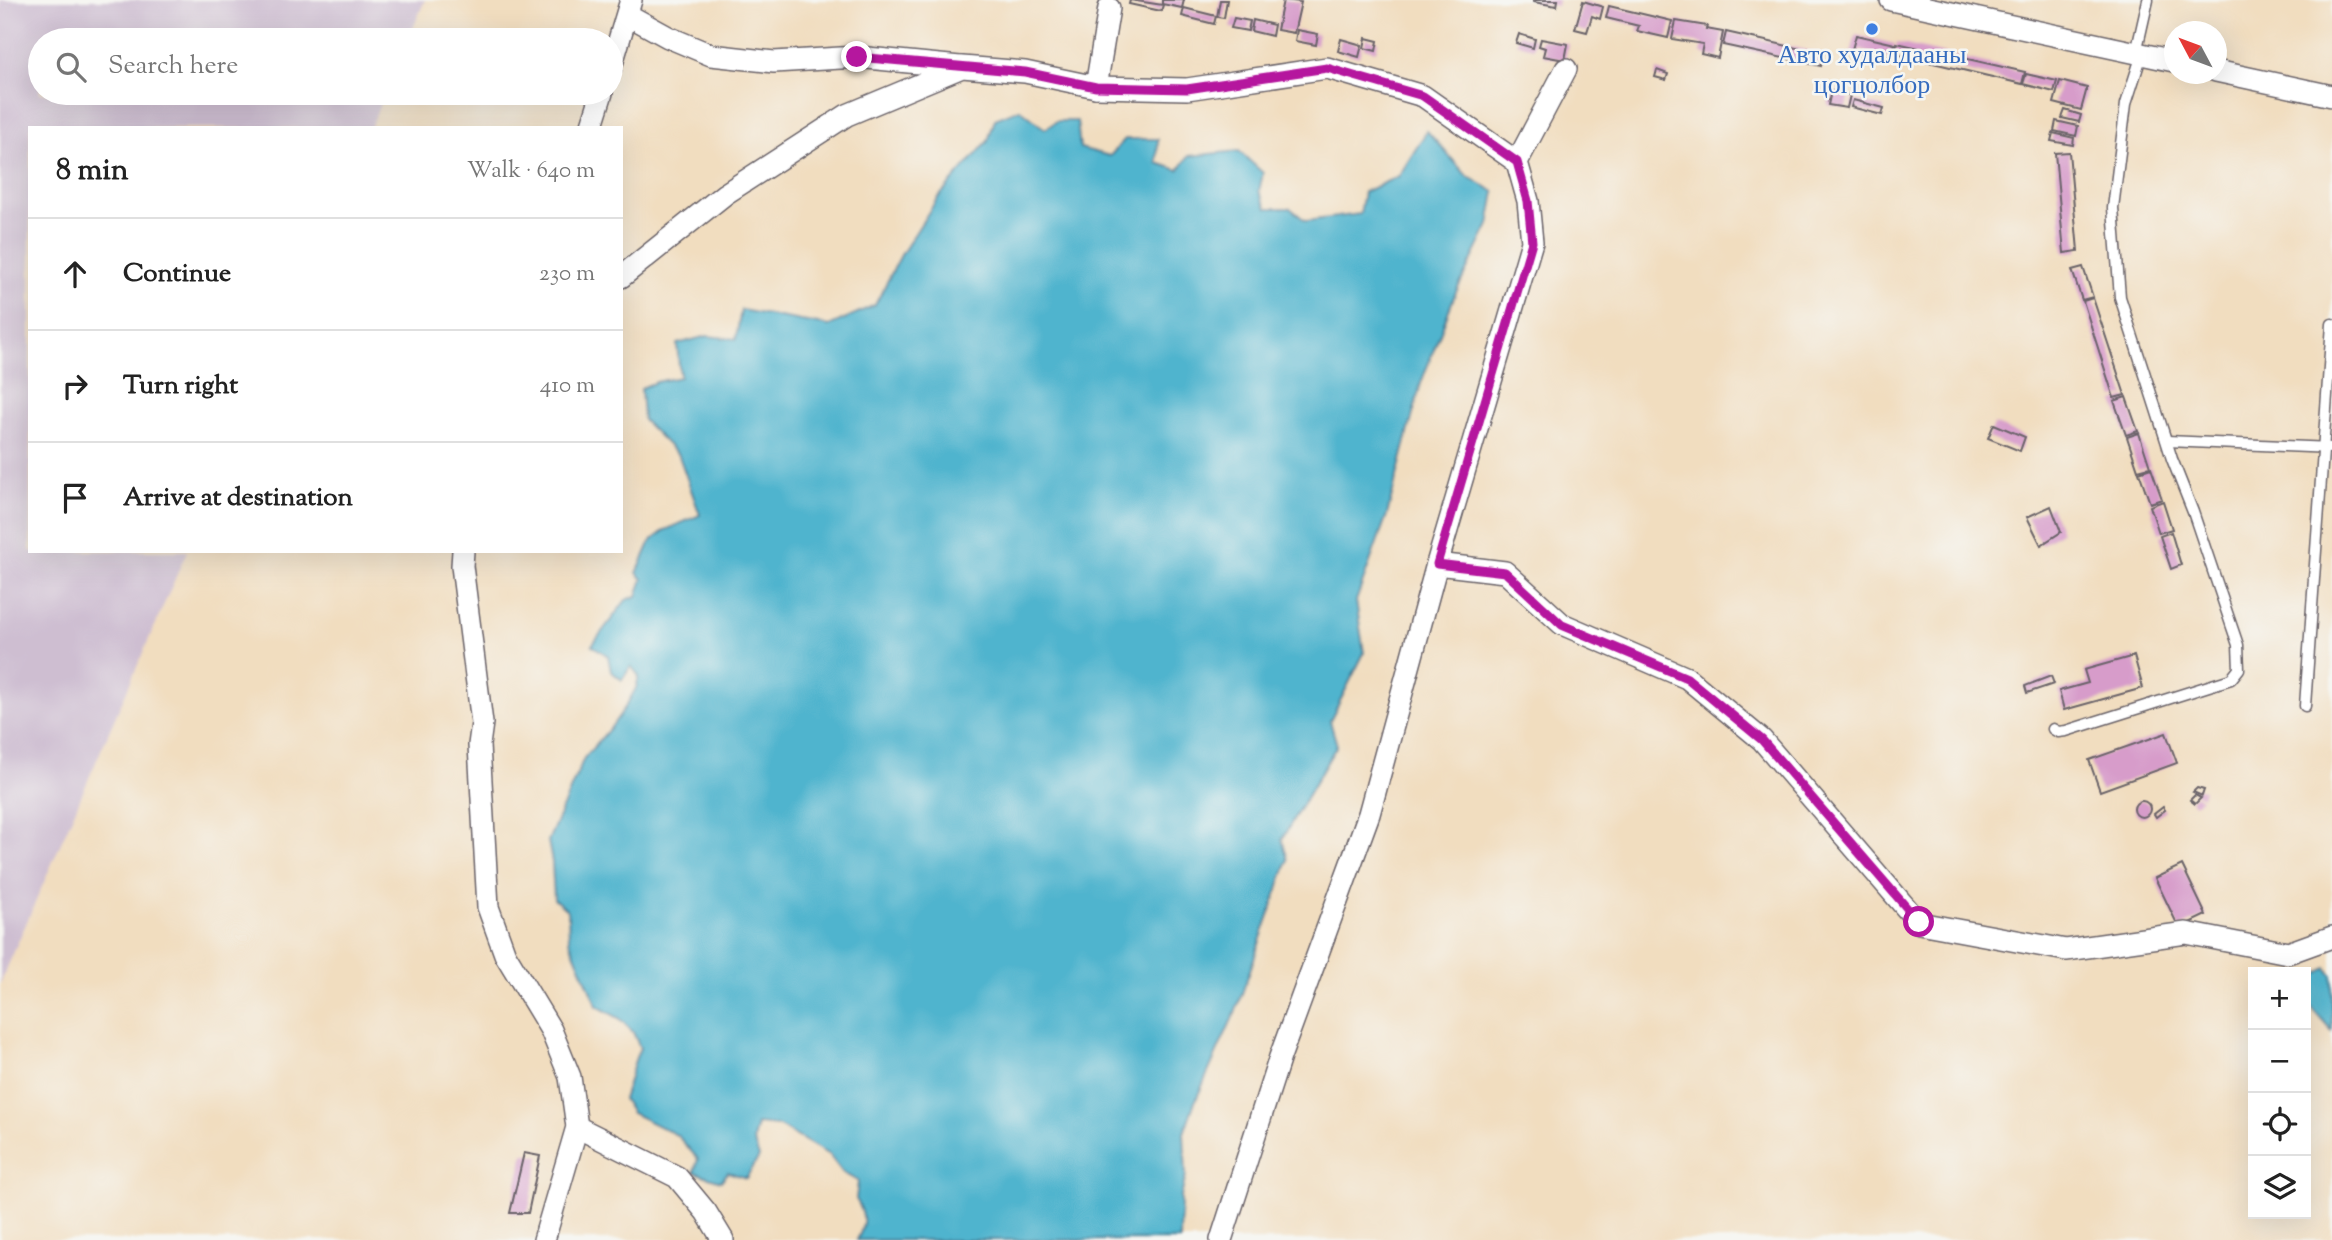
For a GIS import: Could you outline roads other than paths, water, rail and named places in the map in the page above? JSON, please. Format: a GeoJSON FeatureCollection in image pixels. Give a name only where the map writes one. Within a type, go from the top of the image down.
{"type":"FeatureCollection","features":[{"type":"Feature","properties":{"kind":"street"},"geometry":{"type":"LineString","coordinates":[[1891,0],[2164,59]]}},
{"type":"Feature","properties":{"kind":"street"},"geometry":{"type":"LineString","coordinates":[[623,28],[629,7],[668,37],[711,55],[774,62],[857,57],[1025,72],[1096,87],[1187,89],[1327,68],[1423,96],[1517,162],[1528,201],[1532,242],[1437,564],[1369,814],[1280,1056],[1221,1240]]}},
{"type":"Feature","properties":{"kind":"street"},"geometry":{"type":"LineString","coordinates":[[1096,87],[1109,8]]}},
{"type":"Feature","properties":{"kind":"street"},"geometry":{"type":"LineString","coordinates":[[623,275],[725,194],[847,115],[962,67]]}},
{"type":"Feature","properties":{"kind":"street"},"geometry":{"type":"LineString","coordinates":[[1517,162],[1566,69]]}},
{"type":"Feature","properties":{"kind":"street"},"geometry":{"type":"LineString","coordinates":[[2227,73],[2332,96]]}},
{"type":"Feature","properties":{"kind":"street"},"geometry":{"type":"LineString","coordinates":[[592,126],[598,105]]}},
{"type":"Feature","properties":{"kind":"street"},"geometry":{"type":"LineString","coordinates":[[463,553],[462,566],[482,723],[479,745],[488,907],[505,954],[551,1030],[570,1077],[577,1127],[544,1240]]}},
{"type":"Feature","properties":{"kind":"street"},"geometry":{"type":"LineString","coordinates":[[1437,564],[1505,572],[1562,625],[1687,678],[1762,740],[1919,922],[2066,950],[2186,933],[2288,953],[2332,937]]}},
{"type":"Feature","properties":{"kind":"street"},"geometry":{"type":"LineString","coordinates":[[577,1127],[677,1177],[706,1212],[723,1240]]}},
{"type":"Feature","properties":{"kind":"lane"},"geometry":{"type":"LineString","coordinates":[[2053,729],[2058,732],[2066,731],[2148,707],[2231,679],[2239,669],[2238,645],[2120,297],[2113,208],[2126,104],[2139,53],[2148,0]]}},
{"type":"Feature","properties":{"kind":"lane"},"geometry":{"type":"LineString","coordinates":[[2305,706],[2328,447],[2332,324]]}},
{"type":"Feature","properties":{"kind":"lane"},"geometry":{"type":"LineString","coordinates":[[2167,440],[2328,447]]}},
{"type":"Feature","properties":{"kind":"water"},"geometry":{"type":"Polygon","coordinates":[[[1020,109],[1045,129],[1057,121],[1077,121],[1080,148],[1110,156],[1125,139],[1158,139],[1157,163],[1179,170],[1189,156],[1239,151],[1263,173],[1259,191],[1267,208],[1290,208],[1306,221],[1360,214],[1364,192],[1399,176],[1427,131],[1467,176],[1495,192],[1489,225],[1456,292],[1421,383],[1387,515],[1356,601],[1364,653],[1330,721],[1337,745],[1282,839],[1288,860],[1237,1008],[1194,1104],[1184,1133],[1186,1175],[1181,1197],[1180,1240],[857,1240],[863,1219],[856,1199],[858,1181],[843,1173],[829,1155],[779,1126],[757,1124],[753,1140],[759,1157],[746,1178],[728,1172],[721,1181],[694,1172],[698,1159],[677,1135],[632,1113],[623,1099],[640,1048],[633,1032],[619,1018],[597,1006],[569,940],[568,911],[554,899],[548,841],[584,758],[626,706],[639,676],[631,666],[622,680],[611,671],[608,656],[592,645],[626,600],[637,596],[643,579],[637,573],[651,541],[665,530],[700,515],[679,456],[643,420],[641,388],[680,377],[677,344],[707,336],[736,339],[741,310],[829,326],[875,305],[901,255],[937,199],[988,141],[995,119],[1020,109]]]}},
{"type":"Feature","properties":{"kind":"water"},"geometry":{"type":"Polygon","coordinates":[[[2327,968],[2332,976],[2332,1031],[2311,1007],[2311,977],[2327,968]]]}},
{"type":"Feature","properties":{"kind":"place","name":"Авто худалдааны цогцолбор"},"geometry":{"type":"Point","coordinates":[1872,29]}}]}
